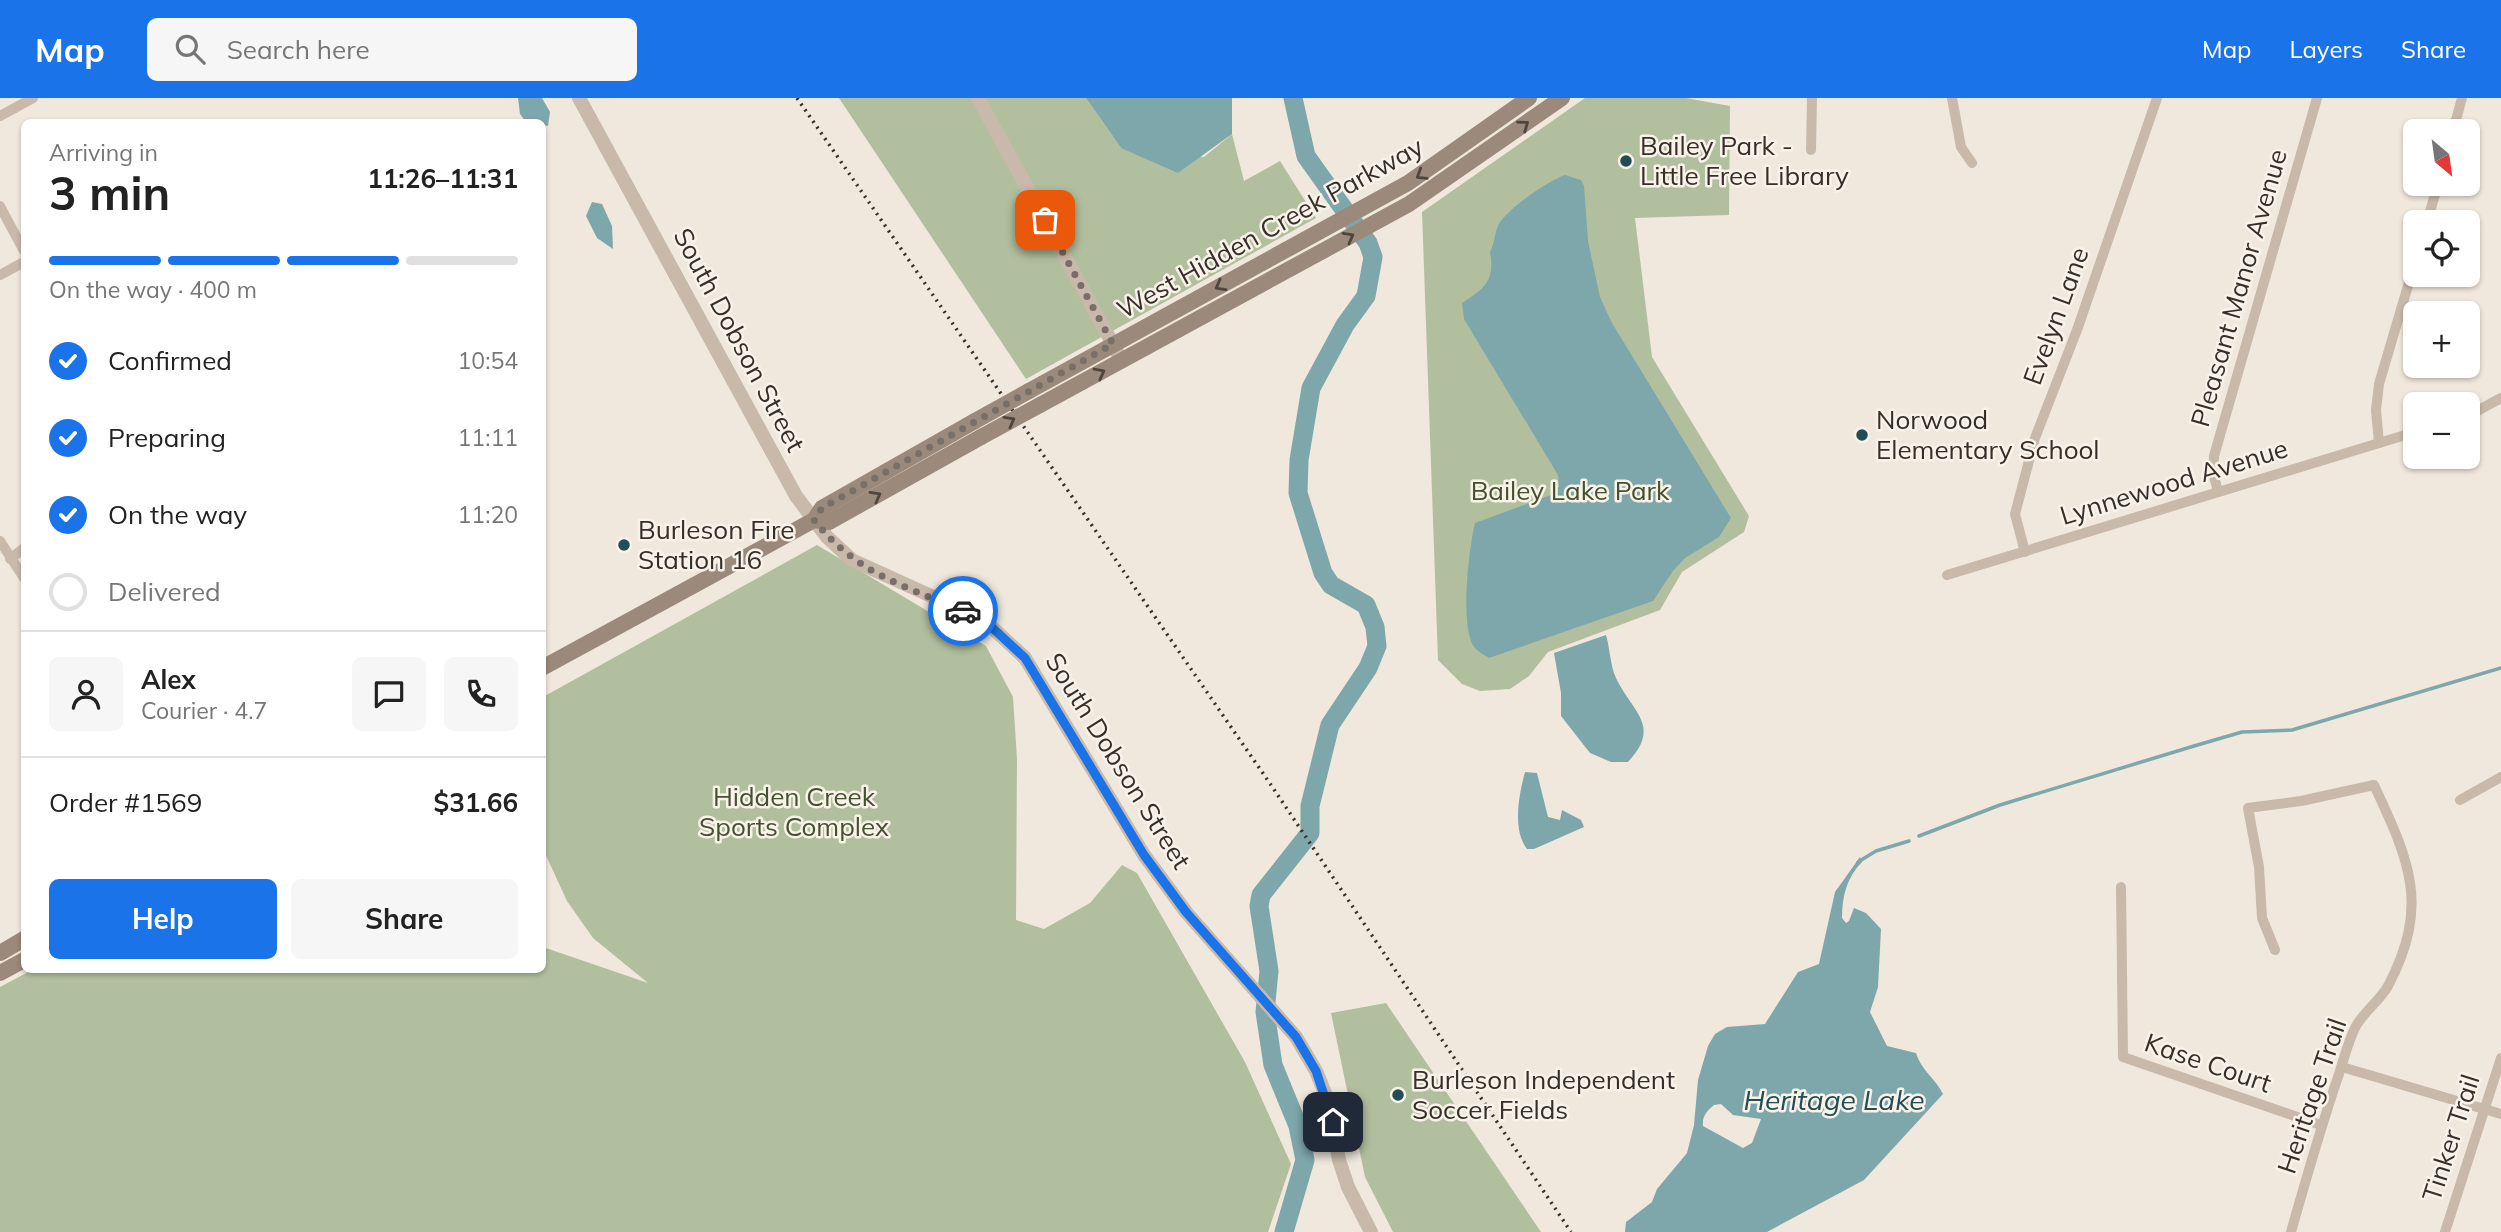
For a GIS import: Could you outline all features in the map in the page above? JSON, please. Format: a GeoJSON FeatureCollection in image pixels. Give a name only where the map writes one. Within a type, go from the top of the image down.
{"type":"FeatureCollection","features":[{"type":"Feature","properties":{"kind":"main road","name":"West Hidden Creek Parkway"},"geometry":{"type":"LineString","coordinates":[[1529,98],[1408,183],[975,421],[822,508],[814,520],[829,522],[1409,204],[1562,98]]}},
{"type":"Feature","properties":{"kind":"main road"},"geometry":{"type":"LineString","coordinates":[[546,666],[814,520]]}},
{"type":"Feature","properties":{"kind":"main road"},"geometry":{"type":"LineString","coordinates":[[0,945],[21,938]]}},
{"type":"Feature","properties":{"kind":"main road"},"geometry":{"type":"LineString","coordinates":[[0,953],[21,939]]}},
{"type":"Feature","properties":{"kind":"main road"},"geometry":{"type":"LineString","coordinates":[[0,973],[21,962]]}},
{"type":"Feature","properties":{"kind":"street"},"geometry":{"type":"LineString","coordinates":[[0,116],[33,98]]}},
{"type":"Feature","properties":{"kind":"street","name":"South Dobson Street"},"geometry":{"type":"LineString","coordinates":[[579,98],[688,293],[779,468],[814,520],[852,560],[984,620],[1025,658],[1144,855],[1186,912],[1283,1023],[1316,1071],[1329,1103],[1339,1160],[1348,1187],[1371,1232]]}},
{"type":"Feature","properties":{"kind":"street"},"geometry":{"type":"LineString","coordinates":[[978,98],[1122,361]]}},
{"type":"Feature","properties":{"kind":"street"},"geometry":{"type":"LineString","coordinates":[[1811,150],[1812,98]]}},
{"type":"Feature","properties":{"kind":"street"},"geometry":{"type":"LineString","coordinates":[[1952,98],[1961,147],[1972,163]]}},
{"type":"Feature","properties":{"kind":"street","name":"Evelyn Lane"},"geometry":{"type":"LineString","coordinates":[[2025,552],[2015,514],[2035,438],[2077,330],[2157,98]]}},
{"type":"Feature","properties":{"kind":"street","name":"Pleasant Manor Avenue"},"geometry":{"type":"LineString","coordinates":[[2218,491],[2213,473],[2214,456],[2317,98]]}},
{"type":"Feature","properties":{"kind":"street"},"geometry":{"type":"LineString","coordinates":[[2456,119],[2462,98]]}},
{"type":"Feature","properties":{"kind":"street"},"geometry":{"type":"LineString","coordinates":[[0,206],[21,245]]}},
{"type":"Feature","properties":{"kind":"street"},"geometry":{"type":"LineString","coordinates":[[0,275],[21,263]]}},
{"type":"Feature","properties":{"kind":"street"},"geometry":{"type":"LineString","coordinates":[[2379,443],[2376,410],[2379,384],[2408,287]]}},
{"type":"Feature","properties":{"kind":"street"},"geometry":{"type":"LineString","coordinates":[[2480,409],[2501,398]]}},
{"type":"Feature","properties":{"kind":"street","name":"Lynnewood Avenue"},"geometry":{"type":"LineString","coordinates":[[1947,575],[2403,436]]}},
{"type":"Feature","properties":{"kind":"street"},"geometry":{"type":"LineString","coordinates":[[0,541],[21,574]]}},
{"type":"Feature","properties":{"kind":"street"},"geometry":{"type":"LineString","coordinates":[[10,559],[21,550]]}},
{"type":"Feature","properties":{"kind":"street"},"geometry":{"type":"LineString","coordinates":[[2460,800],[2501,777]]}},
{"type":"Feature","properties":{"kind":"street","name":"Heritage Trail"},"geometry":{"type":"LineString","coordinates":[[2275,950],[2262,918],[2259,867],[2248,808],[2301,801],[2374,785],[2395,828],[2414,902],[2403,956],[2386,990],[2355,1027],[2321,1125],[2291,1232]]}},
{"type":"Feature","properties":{"kind":"street","name":"Kase Court"},"geometry":{"type":"LineString","coordinates":[[2121,887],[2123,1057],[2321,1125]]}},
{"type":"Feature","properties":{"kind":"street","name":"Tinker Trail"},"geometry":{"type":"LineString","coordinates":[[2445,1232],[2501,1058]]}},
{"type":"Feature","properties":{"kind":"street"},"geometry":{"type":"LineString","coordinates":[[2342,1067],[2501,1114]]}},
{"type":"Feature","properties":{"kind":"green space"},"geometry":{"type":"Polygon","coordinates":[[[839,98],[1086,98],[1121,148],[1204,157],[1232,134],[1244,181],[1280,161],[1316,218],[1026,379],[839,98]]]}},
{"type":"Feature","properties":{"kind":"green space","name":"Bailey Lake Park"},"geometry":{"type":"Polygon","coordinates":[[[1585,98],[1686,98],[1730,106],[1729,215],[1635,218],[1652,357],[1749,516],[1744,532],[1682,572],[1660,610],[1548,652],[1529,676],[1510,689],[1480,691],[1462,684],[1438,660],[1422,212],[1585,98]]]}},
{"type":"Feature","properties":{"kind":"green space","name":"Hidden Creek Sports Complex"},"geometry":{"type":"Polygon","coordinates":[[[817,545],[986,646],[1013,697],[1017,759],[1016,920],[1044,929],[1090,903],[1122,865],[1137,873],[1245,1062],[1291,1164],[1268,1232],[0,1232],[0,987],[26,973],[546,973],[546,948],[648,983],[593,938],[567,901],[546,856],[546,695],[817,545]]]}},
{"type":"Feature","properties":{"kind":"green space","name":"Burleson Independent Soccer Fields"},"geometry":{"type":"Polygon","coordinates":[[[1386,1003],[1541,1232],[1393,1232],[1365,1177],[1331,1013],[1386,1003]]]}},
{"type":"Feature","properties":{"kind":"water"},"geometry":{"type":"Polygon","coordinates":[[[518,98],[542,98],[550,112],[548,126],[546,119],[524,119],[520,114],[518,98]]]}},
{"type":"Feature","properties":{"kind":"water"},"geometry":{"type":"Polygon","coordinates":[[[1086,98],[1232,98],[1232,134],[1178,173],[1121,148],[1086,98]]]}},
{"type":"Feature","properties":{"kind":"water"},"geometry":{"type":"Polygon","coordinates":[[[1565,175],[1581,180],[1584,186],[1588,241],[1600,297],[1612,323],[1731,518],[1719,537],[1685,558],[1653,601],[1489,658],[1475,648],[1467,624],[1468,568],[1475,523],[1551,495],[1559,487],[1558,475],[1464,319],[1462,303],[1477,293],[1489,277],[1490,252],[1502,220],[1528,197],[1565,175]]]}},
{"type":"Feature","properties":{"kind":"water"},"geometry":{"type":"Polygon","coordinates":[[[592,202],[602,204],[612,226],[613,249],[597,238],[586,216],[592,202]]]}},
{"type":"Feature","properties":{"kind":"water"},"geometry":{"type":"Polygon","coordinates":[[[1606,635],[1616,678],[1636,710],[1644,729],[1643,739],[1628,762],[1611,762],[1590,753],[1561,716],[1561,693],[1554,653],[1606,635]]]}},
{"type":"Feature","properties":{"kind":"water"},"geometry":{"type":"Polygon","coordinates":[[[1525,772],[1537,773],[1548,817],[1560,820],[1562,810],[1581,820],[1584,827],[1534,849],[1527,849],[1522,841],[1518,822],[1525,772]]]}},
{"type":"Feature","properties":{"kind":"water","name":"Heritage Lake"},"geometry":{"type":"Polygon","coordinates":[[[1860,857],[1862,862],[1846,887],[1842,918],[1846,923],[1849,921],[1854,908],[1866,913],[1881,929],[1878,987],[1870,1012],[1887,1046],[1916,1053],[1943,1094],[1864,1180],[1767,1232],[1625,1232],[1626,1222],[1652,1202],[1657,1189],[1687,1153],[1694,1125],[1698,1080],[1708,1046],[1715,1034],[1727,1027],[1765,1024],[1798,972],[1819,964],[1835,892],[1860,857]],[[1721,1104],[1714,1105],[1703,1119],[1703,1126],[1743,1148],[1752,1143],[1761,1119],[1733,1115],[1721,1104]]]}},
{"type":"Feature","properties":{"kind":"waterway"},"geometry":{"type":"LineString","coordinates":[[1284,1232],[1305,1160],[1298,1126],[1273,1065],[1265,1012],[1269,971],[1259,906],[1261,895],[1310,833],[1310,806],[1330,725],[1368,668],[1377,646],[1375,627],[1366,605],[1331,585],[1323,573],[1298,493],[1299,460],[1311,388],[1345,325],[1366,296],[1373,257],[1368,243],[1306,156],[1293,98]]}},
{"type":"Feature","properties":{"kind":"waterway"},"geometry":{"type":"LineString","coordinates":[[1919,836],[2000,805],[2242,732],[2292,730],[2501,668]]}},
{"type":"Feature","properties":{"kind":"waterway"},"geometry":{"type":"LineString","coordinates":[[1858,862],[1876,851],[1909,841]]}},
{"type":"Feature","properties":{"kind":"railway"},"geometry":{"type":"LineString","coordinates":[[797,98],[1271,785],[1571,1232]]}},
{"type":"Feature","properties":{"kind":"way so far"},"geometry":{"type":"LineString","coordinates":[[963,611],[863,567],[842,553],[814,520],[822,508],[1113,344],[1045,220]]}},
{"type":"Feature","properties":{"kind":"place","name":"Bailey Park - Little Free Library"},"geometry":{"type":"Point","coordinates":[1626,161]}},
{"type":"Feature","properties":{"kind":"place","name":"Norwood Elementary School"},"geometry":{"type":"Point","coordinates":[1862,435]}},
{"type":"Feature","properties":{"kind":"place","name":"Burleson Fire Station 16"},"geometry":{"type":"Point","coordinates":[624,545]}},
{"type":"Feature","properties":{"kind":"place","name":"Burleson Independent Soccer Fields"},"geometry":{"type":"Point","coordinates":[1398,1095]}},
{"type":"Feature","properties":{"kind":"route"},"geometry":{"type":"LineString","coordinates":[[963,611],[984,620],[1025,658],[1144,855],[1186,912],[1296,1037],[1316,1071],[1329,1103],[1333,1122]]}}]}
